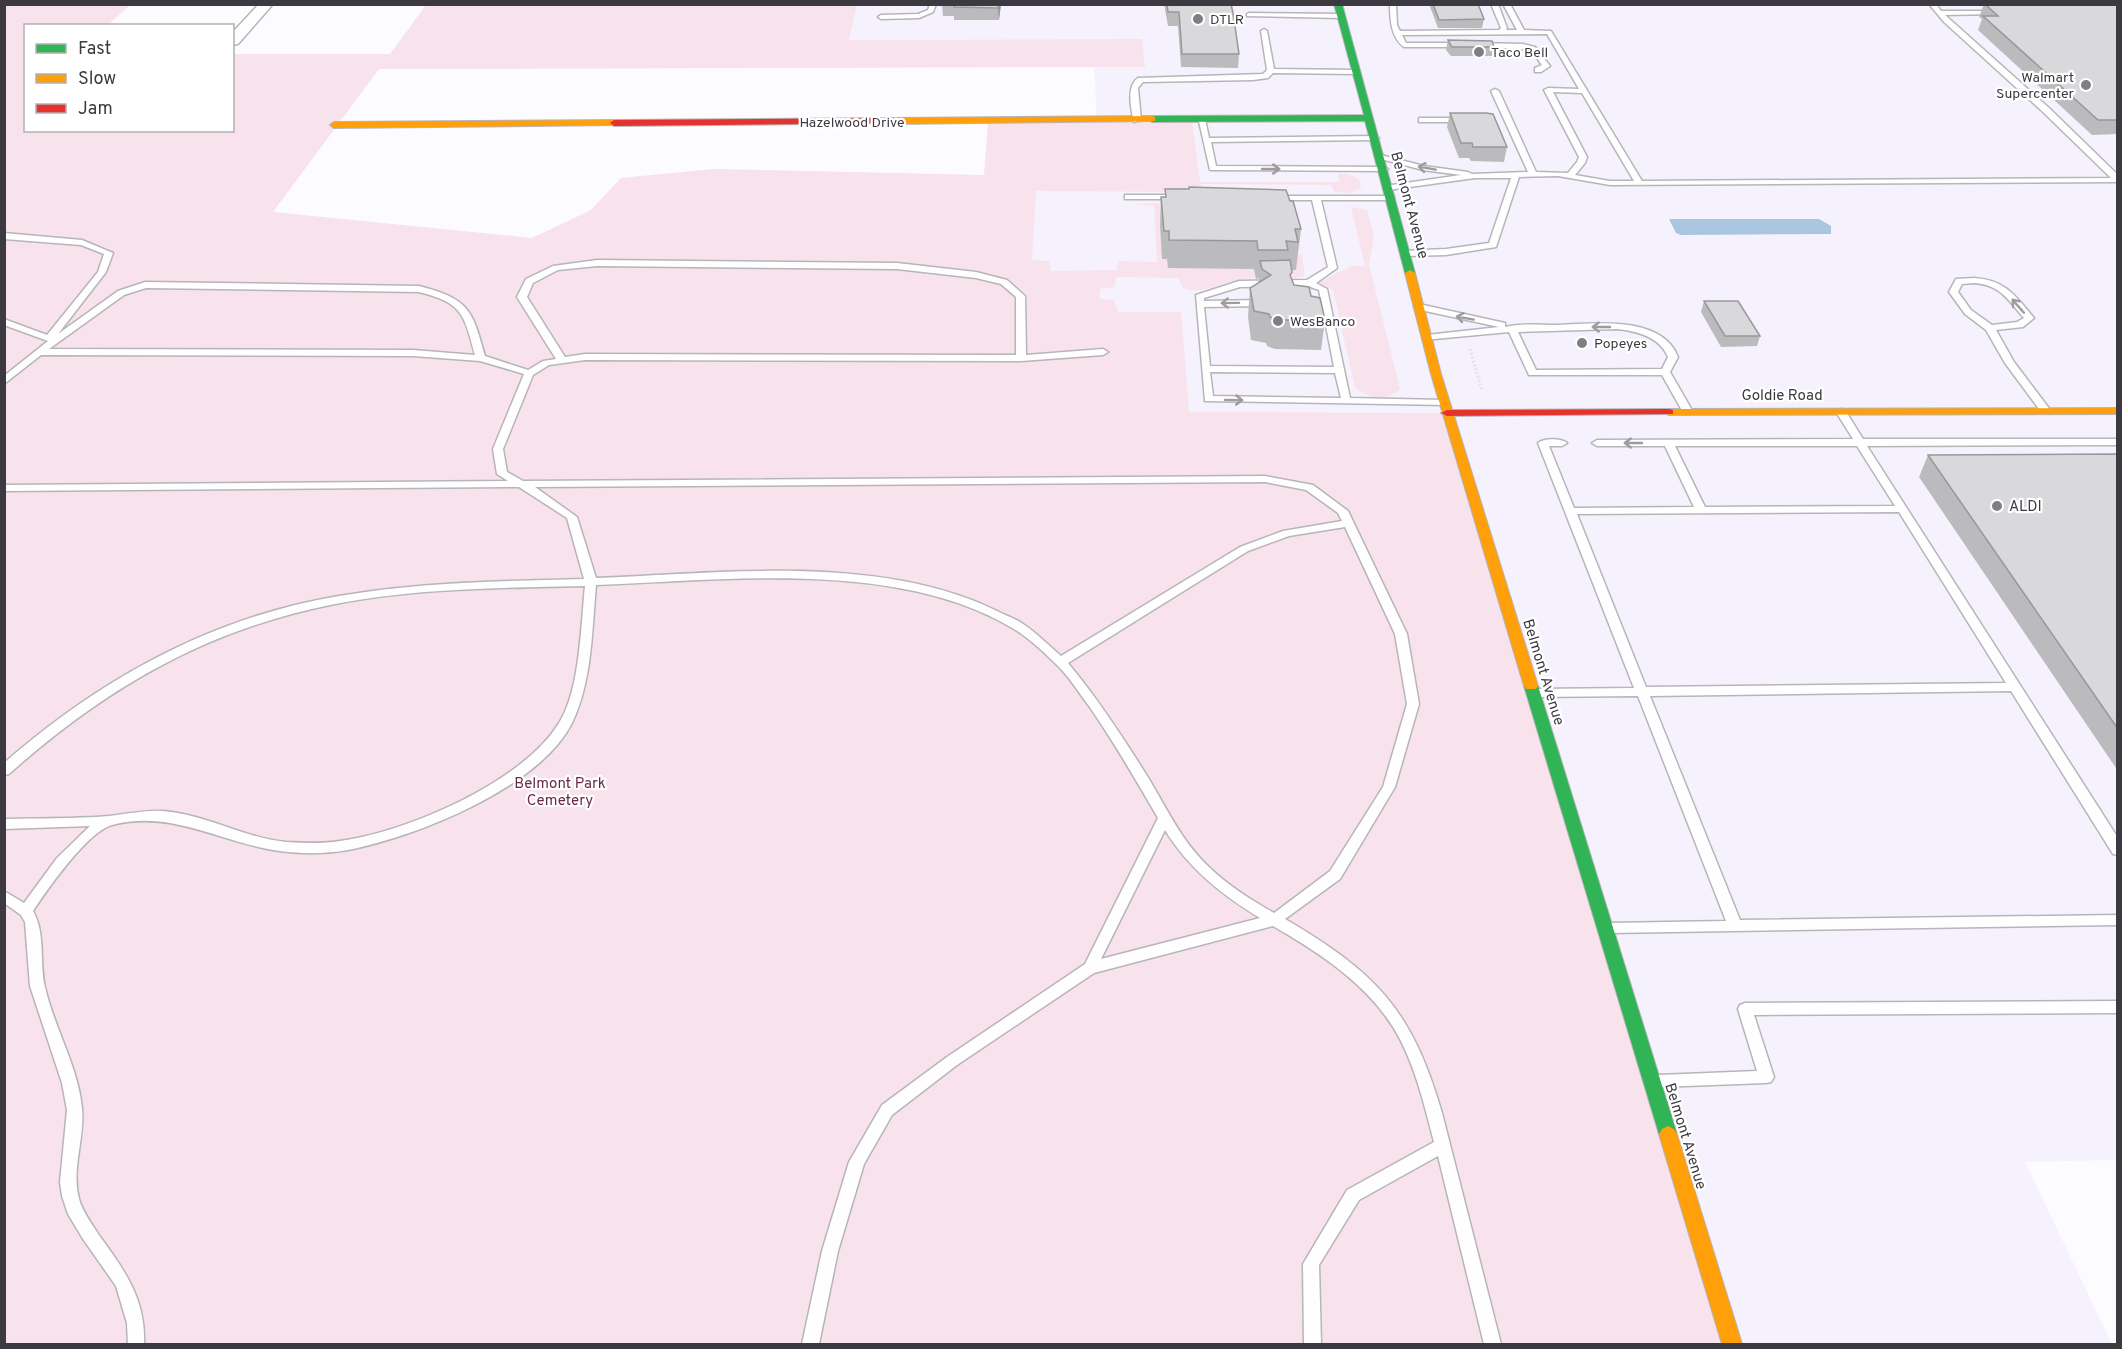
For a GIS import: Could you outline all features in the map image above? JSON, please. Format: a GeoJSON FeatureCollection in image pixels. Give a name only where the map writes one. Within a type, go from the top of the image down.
{"type":"FeatureCollection","features":[{"type":"Feature","properties":{"kind":"street"},"geometry":{"type":"LineString","coordinates":[[234,40],[267,4]]}},
{"type":"Feature","properties":{"kind":"street","name":"Belmont Avenue"},"geometry":{"type":"LineString","coordinates":[[1340,10],[1446,408],[1732,1344]]}},
{"type":"Feature","properties":{"kind":"street","name":"Hazelwood Drive"},"geometry":{"type":"LineString","coordinates":[[334,125],[1369,118]]}},
{"type":"Feature","properties":{"kind":"street","name":"Goldie Road"},"geometry":{"type":"LineString","coordinates":[[1446,408],[1688,412],[2118,411]]}},
{"type":"Feature","properties":{"kind":"lane"},"geometry":{"type":"LineString","coordinates":[[881,17],[919,16],[931,11],[933,4]]}},
{"type":"Feature","properties":{"kind":"lane"},"geometry":{"type":"LineString","coordinates":[[1393,4],[1392,15],[1404,45],[1527,46],[1536,50],[1546,66],[1538,70]]}},
{"type":"Feature","properties":{"kind":"lane"},"geometry":{"type":"LineString","coordinates":[[1494,4],[1504,28],[1500,33]]}},
{"type":"Feature","properties":{"kind":"lane"},"geometry":{"type":"LineString","coordinates":[[1506,4],[1522,32]]}},
{"type":"Feature","properties":{"kind":"lane"},"geometry":{"type":"LineString","coordinates":[[1932,4],[2118,180]]}},
{"type":"Feature","properties":{"kind":"lane"},"geometry":{"type":"LineString","coordinates":[[1249,15],[1340,10]]}},
{"type":"Feature","properties":{"kind":"lane"},"geometry":{"type":"LineString","coordinates":[[1939,13],[1997,13]]}},
{"type":"Feature","properties":{"kind":"lane"},"geometry":{"type":"LineString","coordinates":[[1264,31],[1271,71]]}},
{"type":"Feature","properties":{"kind":"lane"},"geometry":{"type":"LineString","coordinates":[[1398,33],[1549,32],[1639,183]]}},
{"type":"Feature","properties":{"kind":"lane"},"geometry":{"type":"LineString","coordinates":[[1137,120],[1134,88],[1141,80],[1253,78],[1265,76],[1271,71],[1356,72]]}},
{"type":"Feature","properties":{"kind":"lane"},"geometry":{"type":"LineString","coordinates":[[1570,176],[1583,157],[1548,90],[1584,91]]}},
{"type":"Feature","properties":{"kind":"lane"},"geometry":{"type":"LineString","coordinates":[[1495,91],[1533,174]]}},
{"type":"Feature","properties":{"kind":"lane"},"geometry":{"type":"LineString","coordinates":[[1201,119],[1213,168],[1382,163],[1475,176]]}},
{"type":"Feature","properties":{"kind":"lane"},"geometry":{"type":"LineString","coordinates":[[1422,120],[1476,120]]}},
{"type":"Feature","properties":{"kind":"lane"},"geometry":{"type":"LineString","coordinates":[[1498,120],[1509,120]]}},
{"type":"Feature","properties":{"kind":"lane"},"geometry":{"type":"LineString","coordinates":[[1206,140],[1375,138]]}},
{"type":"Feature","properties":{"kind":"lane"},"geometry":{"type":"LineString","coordinates":[[1261,198],[1316,198],[1389,193],[1475,176],[1533,174],[1570,176],[1610,183],[2118,180]]}},
{"type":"Feature","properties":{"kind":"lane"},"geometry":{"type":"LineString","coordinates":[[1405,253],[1446,252],[1493,245],[1516,175]]}},
{"type":"Feature","properties":{"kind":"lane"},"geometry":{"type":"LineString","coordinates":[[1128,197],[1195,197]]}},
{"type":"Feature","properties":{"kind":"lane"},"geometry":{"type":"LineString","coordinates":[[1309,283],[1332,268],[1316,198]]}},
{"type":"Feature","properties":{"kind":"lane"},"geometry":{"type":"LineString","coordinates":[[4,236],[82,243],[109,253],[102,272],[39,352]]}},
{"type":"Feature","properties":{"kind":"lane"},"geometry":{"type":"LineString","coordinates":[[562,360],[522,297],[530,280],[555,268],[597,262],[897,266],[976,275],[1004,282],[1021,296],[1021,358]]}},
{"type":"Feature","properties":{"kind":"lane"},"geometry":{"type":"LineString","coordinates":[[1990,328],[2020,325],[2029,318],[2000,284],[1982,280],[1959,281],[1953,292],[1968,312],[1990,328],[2010,363],[2046,411]]}},
{"type":"Feature","properties":{"kind":"lane"},"geometry":{"type":"LineString","coordinates":[[1346,401],[1321,302],[1323,289],[1309,283],[1239,284],[1199,297],[1208,399],[1346,401],[1446,408]]}},
{"type":"Feature","properties":{"kind":"lane"},"geometry":{"type":"LineString","coordinates":[[4,381],[39,352],[121,293],[145,285],[407,289],[446,295],[469,313],[481,358]]}},
{"type":"Feature","properties":{"kind":"lane"},"geometry":{"type":"LineString","coordinates":[[1200,304],[1261,303]]}},
{"type":"Feature","properties":{"kind":"lane"},"geometry":{"type":"LineString","coordinates":[[1419,308],[1485,320],[1512,328],[1532,373],[1665,372]]}},
{"type":"Feature","properties":{"kind":"lane"},"geometry":{"type":"LineString","coordinates":[[4,322],[49,339]]}},
{"type":"Feature","properties":{"kind":"lane"},"geometry":{"type":"LineString","coordinates":[[1426,338],[1470,331],[1512,328],[1620,327],[1644,331],[1661,341],[1672,352],[1672,363],[1665,372]]}},
{"type":"Feature","properties":{"kind":"lane"},"geometry":{"type":"LineString","coordinates":[[39,352],[413,353],[481,358],[529,373]]}},
{"type":"Feature","properties":{"kind":"lane"},"geometry":{"type":"LineString","coordinates":[[4,824],[107,821],[151,816],[171,817],[248,840],[280,846],[346,846],[386,836],[443,814],[523,770],[547,748],[564,726],[572,710],[591,582],[572,517],[502,474],[498,449],[529,373],[546,363],[585,357],[1021,358],[1103,352]]}},
{"type":"Feature","properties":{"kind":"lane"},"geometry":{"type":"LineString","coordinates":[[1206,369],[1340,370]]}},
{"type":"Feature","properties":{"kind":"lane"},"geometry":{"type":"LineString","coordinates":[[1665,372],[1688,412]]}},
{"type":"Feature","properties":{"kind":"lane"},"geometry":{"type":"LineString","coordinates":[[1841,412],[2118,850]]}},
{"type":"Feature","properties":{"kind":"lane"},"geometry":{"type":"LineString","coordinates":[[1597,443],[2118,442]]}},
{"type":"Feature","properties":{"kind":"lane"},"geometry":{"type":"LineString","coordinates":[[1562,443],[1543,443],[1644,691],[1735,925]]}},
{"type":"Feature","properties":{"kind":"lane"},"geometry":{"type":"LineString","coordinates":[[1668,443],[1701,510]]}},
{"type":"Feature","properties":{"kind":"lane"},"geometry":{"type":"LineString","coordinates":[[4,488],[1264,479],[1309,488],[1343,511],[1401,634],[1413,704],[1389,788],[1335,875],[1274,920],[1090,968],[952,1061],[887,1110],[857,1162],[830,1251],[810,1344]]}},
{"type":"Feature","properties":{"kind":"lane"},"geometry":{"type":"LineString","coordinates":[[1571,511],[1902,509]]}},
{"type":"Feature","properties":{"kind":"lane"},"geometry":{"type":"LineString","coordinates":[[1061,662],[1244,549],[1287,533],[1348,523]]}},
{"type":"Feature","properties":{"kind":"lane"},"geometry":{"type":"LineString","coordinates":[[4,771],[58,724],[123,680],[198,643],[316,604],[373,595],[472,586],[797,574],[880,581],[968,601],[995,613],[1034,636],[1061,662],[1124,750],[1188,853],[1210,877],[1250,906],[1345,965],[1388,1008],[1415,1059],[1431,1100],[1493,1344]]}},
{"type":"Feature","properties":{"kind":"lane"},"geometry":{"type":"LineString","coordinates":[[1533,693],[2015,687]]}},
{"type":"Feature","properties":{"kind":"lane"},"geometry":{"type":"LineString","coordinates":[[1090,968],[1165,817]]}},
{"type":"Feature","properties":{"kind":"lane"},"geometry":{"type":"LineString","coordinates":[[26,911],[70,850],[89,832],[107,821]]}},
{"type":"Feature","properties":{"kind":"lane"},"geometry":{"type":"LineString","coordinates":[[4,896],[26,911],[32,922],[37,986],[70,1083],[75,1110],[68,1182],[70,1196],[74,1209],[89,1234],[123,1282],[136,1323],[136,1344]]}},
{"type":"Feature","properties":{"kind":"lane"},"geometry":{"type":"LineString","coordinates":[[1605,928],[2118,920]]}},
{"type":"Feature","properties":{"kind":"lane"},"geometry":{"type":"LineString","coordinates":[[1652,1081],[1766,1077],[1745,1009],[2118,1007]]}},
{"type":"Feature","properties":{"kind":"lane"},"geometry":{"type":"LineString","coordinates":[[1312,1344],[1311,1264],[1353,1195],[1443,1145]]}},
{"type":"Feature","properties":{"kind":"shaded area"},"geometry":{"type":"Polygon","coordinates":[[[857,4],[2117,5],[2117,1160],[2025,1162],[2112,1344],[1732,1344],[1447,413],[1189,412],[1087,316],[1021,273],[983,191],[1097,121],[1094,67],[1145,67],[849,40],[857,4]]]}},
{"type":"Feature","properties":{"kind":"green space","name":"Belmont Park Cemetery"},"geometry":{"type":"Polygon","coordinates":[[[857,4],[849,40],[1142,39],[1145,67],[379,69],[273,212],[532,238],[591,210],[621,178],[714,169],[984,175],[988,121],[1192,122],[1200,182],[1339,182],[1338,174],[1348,174],[1359,179],[1361,188],[1351,193],[1334,192],[1331,185],[1201,184],[1201,192],[1036,191],[1032,260],[1049,261],[1051,271],[1117,270],[1118,261],[1157,262],[1154,206],[1134,204],[1187,203],[1160,225],[1163,259],[1292,257],[1302,254],[1305,276],[1289,279],[1235,280],[1198,290],[1183,288],[1178,278],[1117,277],[1114,287],[1100,289],[1100,299],[1114,300],[1118,312],[1181,312],[1189,412],[1447,413],[1732,1344],[5,1344],[5,5],[130,5],[109,24],[24,24],[24,132],[234,132],[234,54],[390,54],[426,5],[857,4]]]}},
{"type":"Feature","properties":{"kind":"green space"},"geometry":{"type":"Polygon","coordinates":[[[1351,207],[1367,210],[1374,237],[1369,265],[1400,389],[1383,397],[1365,394],[1355,387],[1333,290],[1319,282],[1349,269],[1349,266],[1365,266],[1351,207]]]}},
{"type":"Feature","properties":{"kind":"water"},"geometry":{"type":"Polygon","coordinates":[[[1669,219],[1819,219],[1831,226],[1831,234],[1681,235],[1676,233],[1669,219]]]}},
{"type":"Feature","properties":{"kind":"building"},"geometry":{"type":"Polygon","coordinates":[[[954,4],[999,4],[998,8],[954,7],[954,4]]]}},
{"type":"Feature","properties":{"kind":"building"},"geometry":{"type":"Polygon","coordinates":[[[1167,4],[1231,4],[1239,54],[1182,54],[1179,12],[1168,12],[1167,4]]]}},
{"type":"Feature","properties":{"kind":"building"},"geometry":{"type":"Polygon","coordinates":[[[1433,4],[1478,4],[1484,19],[1439,20],[1433,4]]]}},
{"type":"Feature","properties":{"kind":"building","name":"Walmart Supercenter"},"geometry":{"type":"Polygon","coordinates":[[[1985,4],[2118,4],[2118,120],[2098,120],[1983,16],[1998,16],[1985,4]]]}},
{"type":"Feature","properties":{"kind":"building"},"geometry":{"type":"Polygon","coordinates":[[[1448,40],[1492,41],[1494,47],[1452,47],[1448,40]]]}},
{"type":"Feature","properties":{"kind":"building"},"geometry":{"type":"Polygon","coordinates":[[[1450,113],[1493,114],[1507,147],[1473,147],[1472,143],[1461,143],[1450,113]]]}},
{"type":"Feature","properties":{"kind":"building"},"geometry":{"type":"Polygon","coordinates":[[[1189,187],[1286,190],[1290,201],[1293,201],[1301,229],[1295,229],[1298,242],[1286,241],[1288,250],[1258,250],[1257,241],[1169,240],[1169,231],[1164,231],[1161,197],[1166,197],[1165,189],[1189,189],[1189,187]]]}},
{"type":"Feature","properties":{"kind":"building"},"geometry":{"type":"Polygon","coordinates":[[[1290,260],[1292,272],[1290,275],[1294,285],[1309,287],[1311,296],[1320,298],[1325,320],[1278,320],[1270,317],[1269,314],[1254,311],[1250,288],[1271,275],[1262,269],[1260,261],[1290,260]]]}},
{"type":"Feature","properties":{"kind":"building"},"geometry":{"type":"Polygon","coordinates":[[[1704,301],[1738,301],[1760,336],[1725,336],[1704,301]]]}},
{"type":"Feature","properties":{"kind":"building"},"geometry":{"type":"Polygon","coordinates":[[[2118,454],[2118,729],[1928,455],[2118,454]]]}},
{"type":"Feature","properties":{"kind":"traffic: fast"},"geometry":{"type":"LineString","coordinates":[[1338,4],[1410,273]]}},
{"type":"Feature","properties":{"kind":"traffic: fast"},"geometry":{"type":"LineString","coordinates":[[1152,119],[1369,118]]}},
{"type":"Feature","properties":{"kind":"traffic: fast"},"geometry":{"type":"LineString","coordinates":[[1531,686],[1668,1134]]}},
{"type":"Feature","properties":{"kind":"traffic: slow"},"geometry":{"type":"LineString","coordinates":[[896,121],[1152,119]]}},
{"type":"Feature","properties":{"kind":"traffic: slow"},"geometry":{"type":"LineString","coordinates":[[334,125],[614,123]]}},
{"type":"Feature","properties":{"kind":"traffic: slow"},"geometry":{"type":"LineString","coordinates":[[1410,273],[1436,374],[1531,686]]}},
{"type":"Feature","properties":{"kind":"traffic: slow"},"geometry":{"type":"LineString","coordinates":[[1669,412],[2118,411]]}},
{"type":"Feature","properties":{"kind":"traffic: slow"},"geometry":{"type":"LineString","coordinates":[[1668,1134],[1732,1344]]}},
{"type":"Feature","properties":{"kind":"traffic: jam"},"geometry":{"type":"LineString","coordinates":[[614,123],[896,121]]}},
{"type":"Feature","properties":{"kind":"traffic: jam"},"geometry":{"type":"LineString","coordinates":[[1447,413],[1669,412]]}},
{"type":"Feature","properties":{"kind":"place","name":"DTLR"},"geometry":{"type":"Point","coordinates":[1198,19]}},
{"type":"Feature","properties":{"kind":"place","name":"Taco Bell"},"geometry":{"type":"Point","coordinates":[1479,52]}},
{"type":"Feature","properties":{"kind":"place","name":"Walmart Supercenter"},"geometry":{"type":"Point","coordinates":[2086,85]}},
{"type":"Feature","properties":{"kind":"place","name":"WesBanco"},"geometry":{"type":"Point","coordinates":[1278,321]}},
{"type":"Feature","properties":{"kind":"place","name":"Popeyes"},"geometry":{"type":"Point","coordinates":[1582,343]}},
{"type":"Feature","properties":{"kind":"place","name":"ALDI"},"geometry":{"type":"Point","coordinates":[1997,506]}}]}
